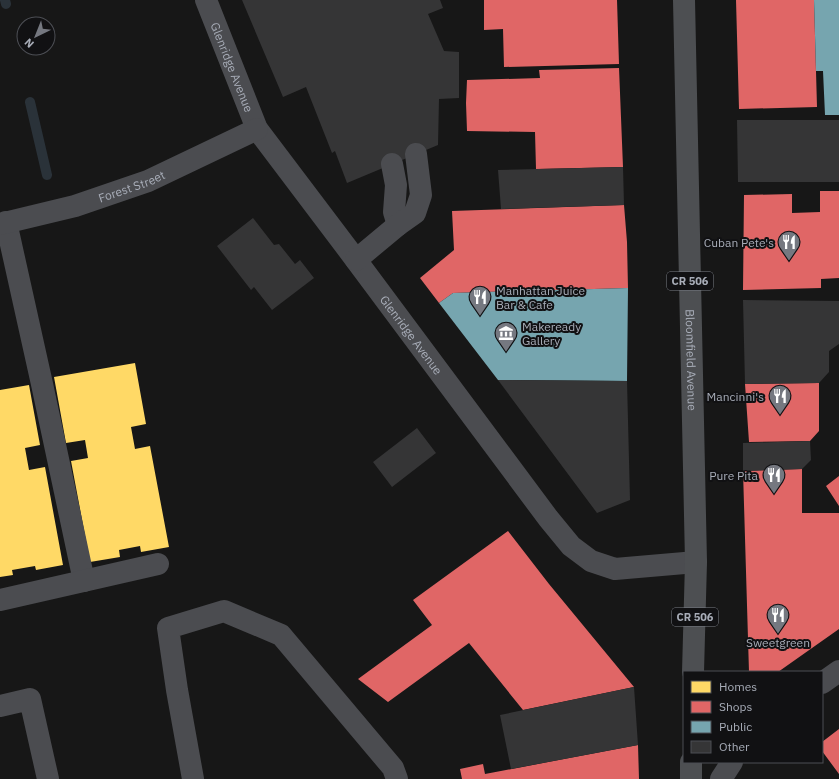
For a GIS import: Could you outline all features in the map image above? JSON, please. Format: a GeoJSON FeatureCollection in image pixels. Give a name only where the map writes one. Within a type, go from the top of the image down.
{"type":"FeatureCollection","features":[{"type":"Feature","properties":{"kind":"main road","name":"Bloomfield Avenue"},"geometry":{"type":"LineString","coordinates":[[684,0],[696,562],[694,671]]}},
{"type":"Feature","properties":{"kind":"main road"},"geometry":{"type":"LineString","coordinates":[[691,763],[691,779]]}},
{"type":"Feature","properties":{"kind":"street","name":"Glenridge Avenue"},"geometry":{"type":"LineString","coordinates":[[206,0],[256,129],[356,260],[548,518],[571,546],[591,561],[615,569],[696,562]]}},
{"type":"Feature","properties":{"kind":"street","name":"Forest Street"},"geometry":{"type":"LineString","coordinates":[[3,223],[74,206],[148,181],[256,129]]}},
{"type":"Feature","properties":{"kind":"street"},"geometry":{"type":"LineString","coordinates":[[356,260],[398,225],[415,213],[421,195],[416,154]]}},
{"type":"Feature","properties":{"kind":"street"},"geometry":{"type":"LineString","coordinates":[[392,164],[396,185],[394,212],[398,225]]}},
{"type":"Feature","properties":{"kind":"street"},"geometry":{"type":"LineString","coordinates":[[3,223],[42,384],[84,581]]}},
{"type":"Feature","properties":{"kind":"street"},"geometry":{"type":"LineString","coordinates":[[0,600],[158,564]]}},
{"type":"Feature","properties":{"kind":"street"},"geometry":{"type":"LineString","coordinates":[[193,779],[177,690],[168,628],[224,611],[281,635],[393,768],[397,779]]}},
{"type":"Feature","properties":{"kind":"street"},"geometry":{"type":"LineString","coordinates":[[823,682],[839,671]]}},
{"type":"Feature","properties":{"kind":"street"},"geometry":{"type":"LineString","coordinates":[[0,706],[30,699],[48,779]]}},
{"type":"Feature","properties":{"kind":"street"},"geometry":{"type":"LineString","coordinates":[[721,779],[731,763]]}},
{"type":"Feature","properties":{"kind":"building: Homes"},"geometry":{"type":"Polygon","coordinates":[[[135,363],[146,424],[131,427],[135,449],[150,446],[169,547],[141,552],[140,546],[119,550],[120,557],[90,562],[71,461],[88,458],[85,440],[66,443],[54,377],[135,363]]]}},
{"type":"Feature","properties":{"kind":"building: Homes"},"geometry":{"type":"Polygon","coordinates":[[[29,385],[40,445],[25,448],[29,470],[45,467],[63,565],[36,570],[35,566],[12,570],[13,575],[0,577],[0,390],[29,385]]]}},
{"type":"Feature","properties":{"kind":"building: Shops"},"geometry":{"type":"Polygon","coordinates":[[[484,0],[617,0],[619,64],[504,67],[503,29],[484,30],[484,0]]]}},
{"type":"Feature","properties":{"kind":"building: Shops"},"geometry":{"type":"Polygon","coordinates":[[[736,0],[814,0],[817,107],[739,109],[736,0]]]}},
{"type":"Feature","properties":{"kind":"building: Shops"},"geometry":{"type":"Polygon","coordinates":[[[619,68],[623,167],[536,169],[535,132],[467,131],[467,80],[540,78],[539,70],[619,68]]]}},
{"type":"Feature","properties":{"kind":"building: Shops"},"geometry":{"type":"Polygon","coordinates":[[[820,191],[839,191],[839,278],[821,279],[821,288],[743,290],[744,195],[792,194],[792,213],[820,212],[820,191]]]}},
{"type":"Feature","properties":{"kind":"building: Shops"},"geometry":{"type":"Polygon","coordinates":[[[624,205],[627,242],[628,288],[453,293],[439,303],[420,278],[454,250],[452,211],[624,205]]]}},
{"type":"Feature","properties":{"kind":"building: Shops"},"geometry":{"type":"Polygon","coordinates":[[[819,383],[819,431],[810,441],[749,442],[745,384],[819,383]]]}},
{"type":"Feature","properties":{"kind":"building: Shops"},"geometry":{"type":"Polygon","coordinates":[[[802,469],[802,513],[839,513],[839,629],[779,671],[749,671],[743,471],[802,469]]]}},
{"type":"Feature","properties":{"kind":"building: Shops"},"geometry":{"type":"Polygon","coordinates":[[[839,476],[839,506],[826,486],[839,476]]]}},
{"type":"Feature","properties":{"kind":"building: Shops"},"geometry":{"type":"Polygon","coordinates":[[[508,531],[549,584],[634,687],[523,710],[469,643],[388,702],[358,679],[432,625],[413,600],[508,531]]]}},
{"type":"Feature","properties":{"kind":"building: Shops"},"geometry":{"type":"Polygon","coordinates":[[[839,729],[839,774],[823,752],[823,741],[839,729]]]}},
{"type":"Feature","properties":{"kind":"building: Shops"},"geometry":{"type":"Polygon","coordinates":[[[638,745],[639,779],[462,779],[460,769],[483,764],[485,774],[638,745]]]}},
{"type":"Feature","properties":{"kind":"building: Public"},"geometry":{"type":"Polygon","coordinates":[[[814,0],[839,0],[839,115],[825,115],[823,71],[816,71],[814,0]]]}},
{"type":"Feature","properties":{"kind":"building: Public"},"geometry":{"type":"Polygon","coordinates":[[[628,288],[627,381],[498,380],[439,303],[453,293],[628,288]]]}},
{"type":"Feature","properties":{"kind":"building: Other"},"geometry":{"type":"Polygon","coordinates":[[[242,0],[440,0],[443,8],[428,14],[444,51],[459,52],[459,98],[439,99],[438,145],[347,183],[335,151],[332,153],[306,87],[283,97],[242,0]]]}},
{"type":"Feature","properties":{"kind":"building: Other"},"geometry":{"type":"Polygon","coordinates":[[[737,120],[839,120],[839,182],[738,182],[737,120]]]}},
{"type":"Feature","properties":{"kind":"building: Other"},"geometry":{"type":"Polygon","coordinates":[[[623,167],[624,205],[501,209],[498,170],[623,167]]]}},
{"type":"Feature","properties":{"kind":"building: Other"},"geometry":{"type":"Polygon","coordinates":[[[253,218],[274,245],[279,244],[295,264],[300,260],[314,278],[272,310],[254,287],[251,290],[217,246],[253,218]]]}},
{"type":"Feature","properties":{"kind":"building: Other"},"geometry":{"type":"Polygon","coordinates":[[[743,300],[839,301],[839,344],[829,351],[829,372],[819,383],[745,384],[743,300]]]}},
{"type":"Feature","properties":{"kind":"building: Other"},"geometry":{"type":"Polygon","coordinates":[[[498,380],[627,381],[630,500],[597,513],[498,380]]]}},
{"type":"Feature","properties":{"kind":"building: Other"},"geometry":{"type":"Polygon","coordinates":[[[417,428],[436,453],[392,487],[373,462],[417,428]]]}},
{"type":"Feature","properties":{"kind":"building: Other"},"geometry":{"type":"Polygon","coordinates":[[[810,441],[811,460],[802,469],[743,471],[743,443],[810,441]]]}},
{"type":"Feature","properties":{"kind":"building: Other"},"geometry":{"type":"Polygon","coordinates":[[[634,687],[638,745],[511,769],[500,715],[634,687]]]}},
{"type":"Feature","properties":{"kind":"waterway"},"geometry":{"type":"LineString","coordinates":[[5,0],[6,4]]}},
{"type":"Feature","properties":{"kind":"waterway"},"geometry":{"type":"LineString","coordinates":[[30,102],[47,175]]}},
{"type":"Feature","properties":{"kind":"place","name":"Cuban Pete's"},"geometry":{"type":"Point","coordinates":[789,262]}},
{"type":"Feature","properties":{"kind":"place","name":"Manhattan Juice Bar & Cafe"},"geometry":{"type":"Point","coordinates":[480,316]}},
{"type":"Feature","properties":{"kind":"place","name":"Makeready Gallery"},"geometry":{"type":"Point","coordinates":[506,352]}},
{"type":"Feature","properties":{"kind":"place","name":"Mancinni's"},"geometry":{"type":"Point","coordinates":[780,416]}},
{"type":"Feature","properties":{"kind":"place","name":"Pure Pita"},"geometry":{"type":"Point","coordinates":[774,494]}},
{"type":"Feature","properties":{"kind":"place","name":"Sweetgreen"},"geometry":{"type":"Point","coordinates":[778,634]}}]}
